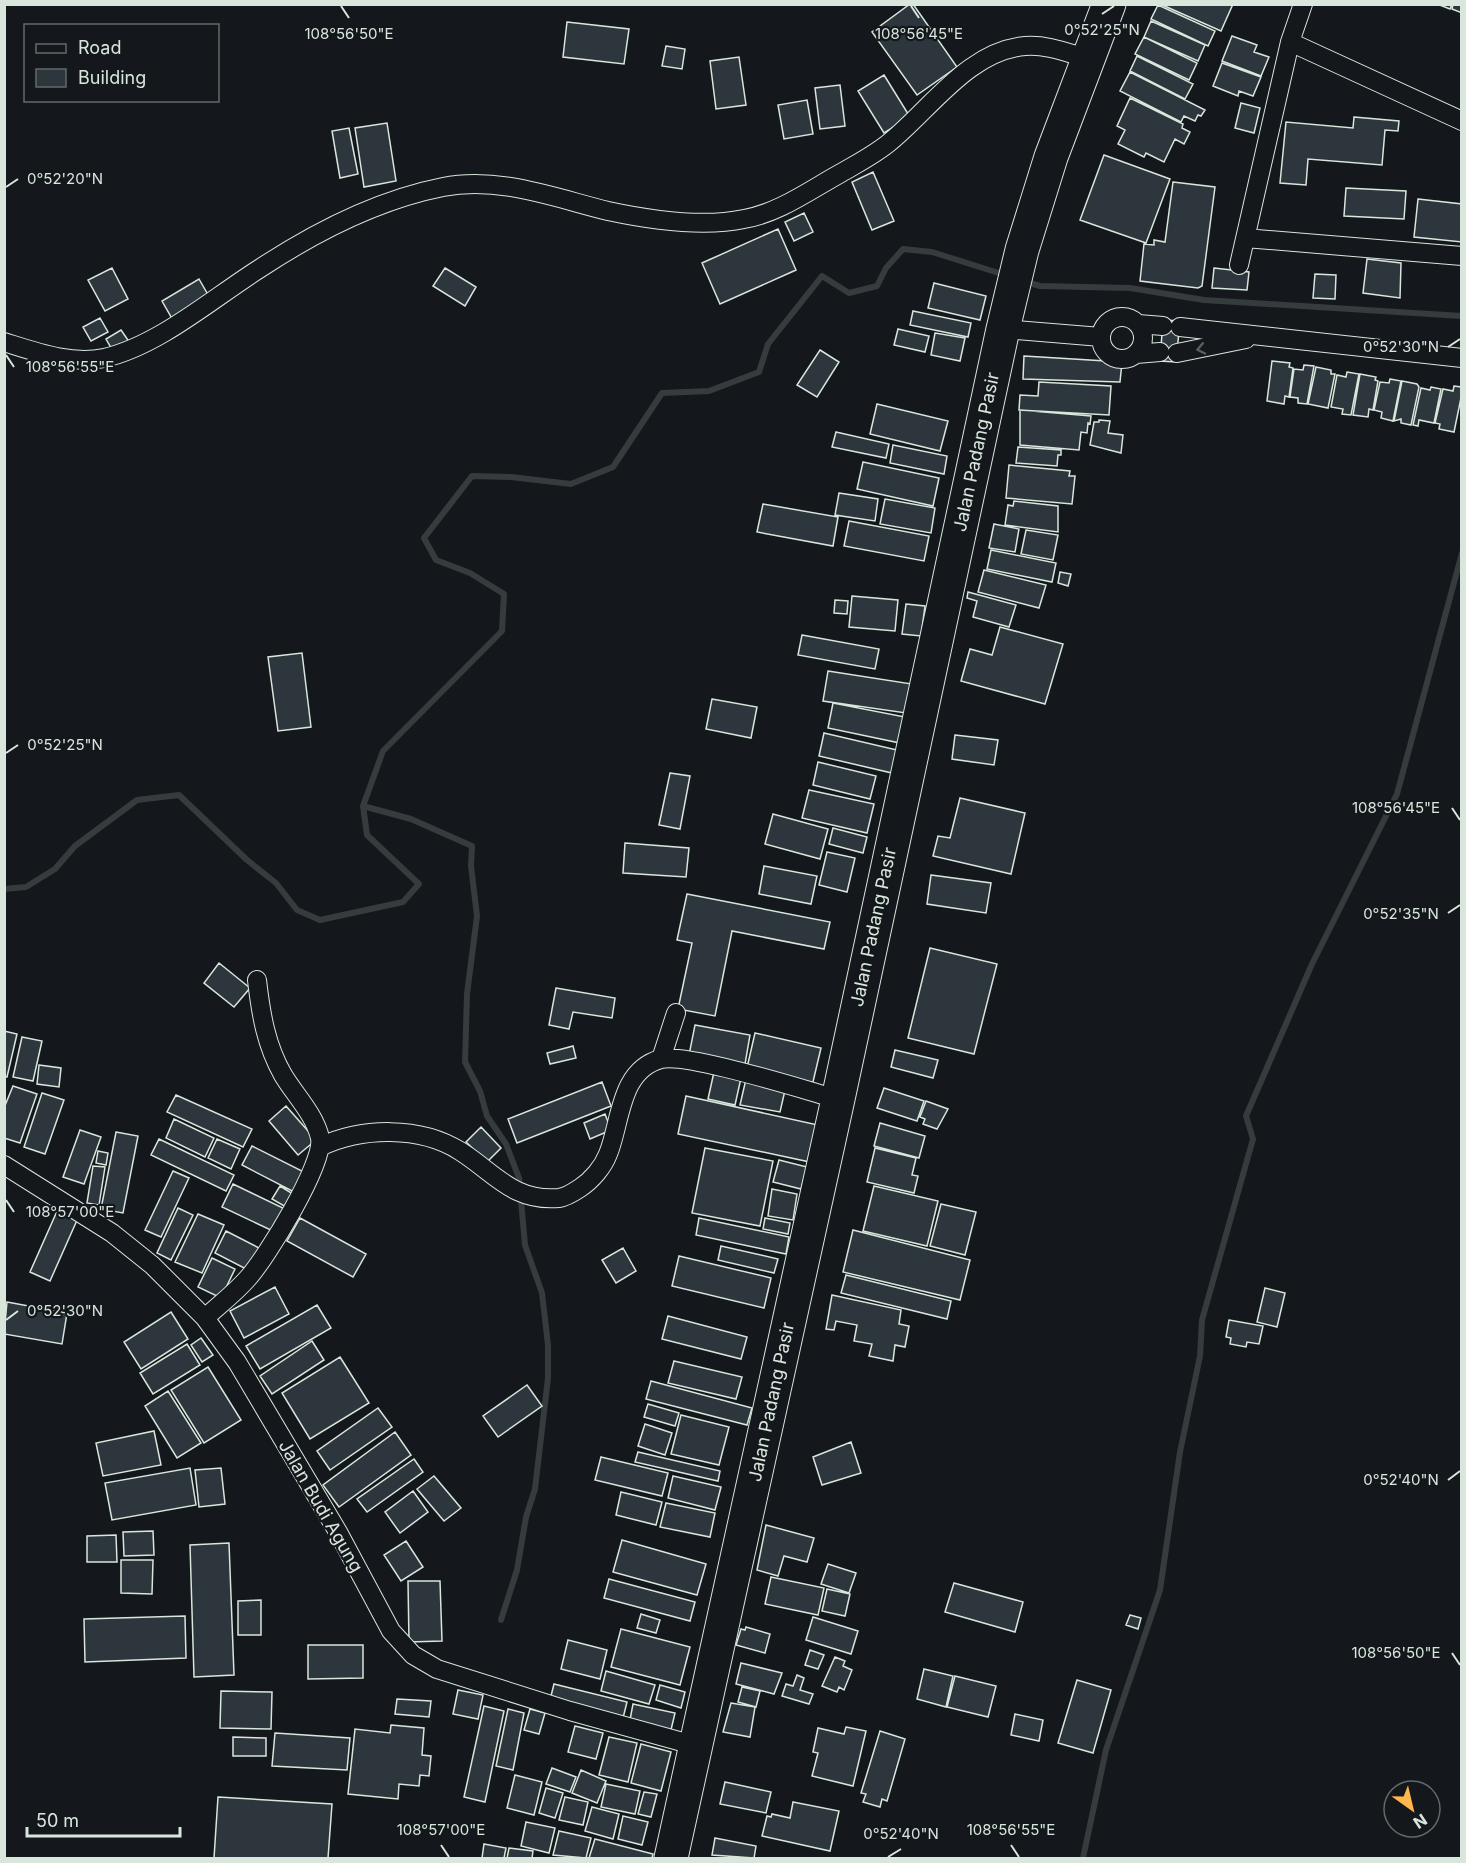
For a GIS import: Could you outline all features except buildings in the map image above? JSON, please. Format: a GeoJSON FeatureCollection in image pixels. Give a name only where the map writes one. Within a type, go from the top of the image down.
{"type":"FeatureCollection","features":[{"type":"Feature","properties":{"kind":"highway","name":"Jalan Padang Pasir"},"geometry":{"type":"LineString","coordinates":[[671,1858],[838,1099],[1005,318],[1022,250],[1051,157],[1109,4]]}},
{"type":"Feature","properties":{"kind":"street"},"geometry":{"type":"LineString","coordinates":[[1239,265],[1290,42],[1303,4]]}},
{"type":"Feature","properties":{"kind":"street"},"geometry":{"type":"LineString","coordinates":[[1290,42],[1461,121]]}},
{"type":"Feature","properties":{"kind":"street"},"geometry":{"type":"LineString","coordinates":[[4,342],[60,357],[104,358],[186,320],[307,238],[369,210],[443,187],[478,185],[532,190],[608,211],[674,220],[717,222],[745,219],[770,212],[874,154],[909,126],[968,70],[999,51],[1026,45],[1047,47],[1089,58]]}},
{"type":"Feature","properties":{"kind":"street"},"geometry":{"type":"LineString","coordinates":[[1245,238],[1461,256]]}},
{"type":"Feature","properties":{"kind":"street"},"geometry":{"type":"LineString","coordinates":[[1266,335],[1169,353],[1136,354],[1121,359],[1113,357],[1102,345],[1101,337],[1108,322],[1123,317],[1138,324],[1266,335],[1461,358]]}},
{"type":"Feature","properties":{"kind":"street"},"geometry":{"type":"LineString","coordinates":[[1005,318],[1101,337]]}},
{"type":"Feature","properties":{"kind":"street"},"geometry":{"type":"LineString","coordinates":[[1136,354],[1143,342],[1142,329],[1138,324]]}},
{"type":"Feature","properties":{"kind":"street"},"geometry":{"type":"LineString","coordinates":[[205,1318],[248,1278],[260,1262],[318,1161],[320,1138],[314,1123],[272,1053],[261,1021],[258,980]]}},
{"type":"Feature","properties":{"kind":"street"},"geometry":{"type":"LineString","coordinates":[[662,1059],[676,1013]]}},
{"type":"Feature","properties":{"kind":"street"},"geometry":{"type":"LineString","coordinates":[[320,1147],[362,1135],[393,1133],[416,1135],[440,1141],[459,1150],[522,1193],[561,1198],[592,1179],[607,1157],[621,1105],[631,1083],[646,1068],[662,1059],[681,1060],[743,1073],[838,1099]]}},
{"type":"Feature","properties":{"kind":"street","name":"Jalan Budi Agung"},"geometry":{"type":"LineString","coordinates":[[4,1165],[112,1233],[153,1265],[205,1318],[237,1362],[338,1532],[400,1643],[436,1669],[570,1711],[697,1746]]}},
{"type":"Feature","properties":{"kind":"waterway"},"geometry":{"type":"LineString","coordinates":[[4,889],[26,887],[55,869],[75,846],[137,800],[179,795],[247,860],[276,883],[297,910],[320,920],[403,902],[419,884],[367,835],[363,806],[383,751],[502,631],[504,594],[470,573],[436,560],[424,538],[472,476],[511,477],[571,484],[613,467],[662,393],[709,391],[759,372],[768,344],[822,276],[849,293],[877,286],[886,268],[903,249],[932,252],[1005,275]]}},
{"type":"Feature","properties":{"kind":"waterway"},"geometry":{"type":"LineString","coordinates":[[1023,281],[1040,286],[1130,288],[1204,300],[1462,316]]}},
{"type":"Feature","properties":{"kind":"waterway"},"geometry":{"type":"LineString","coordinates":[[1083,1858],[1106,1750],[1160,1590],[1180,1452],[1200,1356],[1202,1320],[1253,1139],[1246,1116],[1312,964],[1397,794],[1462,553]]}},
{"type":"Feature","properties":{"kind":"waterway"},"geometry":{"type":"LineString","coordinates":[[363,806],[411,819],[472,846],[471,866],[477,916],[467,994],[465,1062],[480,1091],[487,1116],[506,1144],[519,1178],[525,1245],[542,1293],[548,1345],[548,1378],[535,1489],[526,1517],[517,1570],[501,1620]]}}]}
